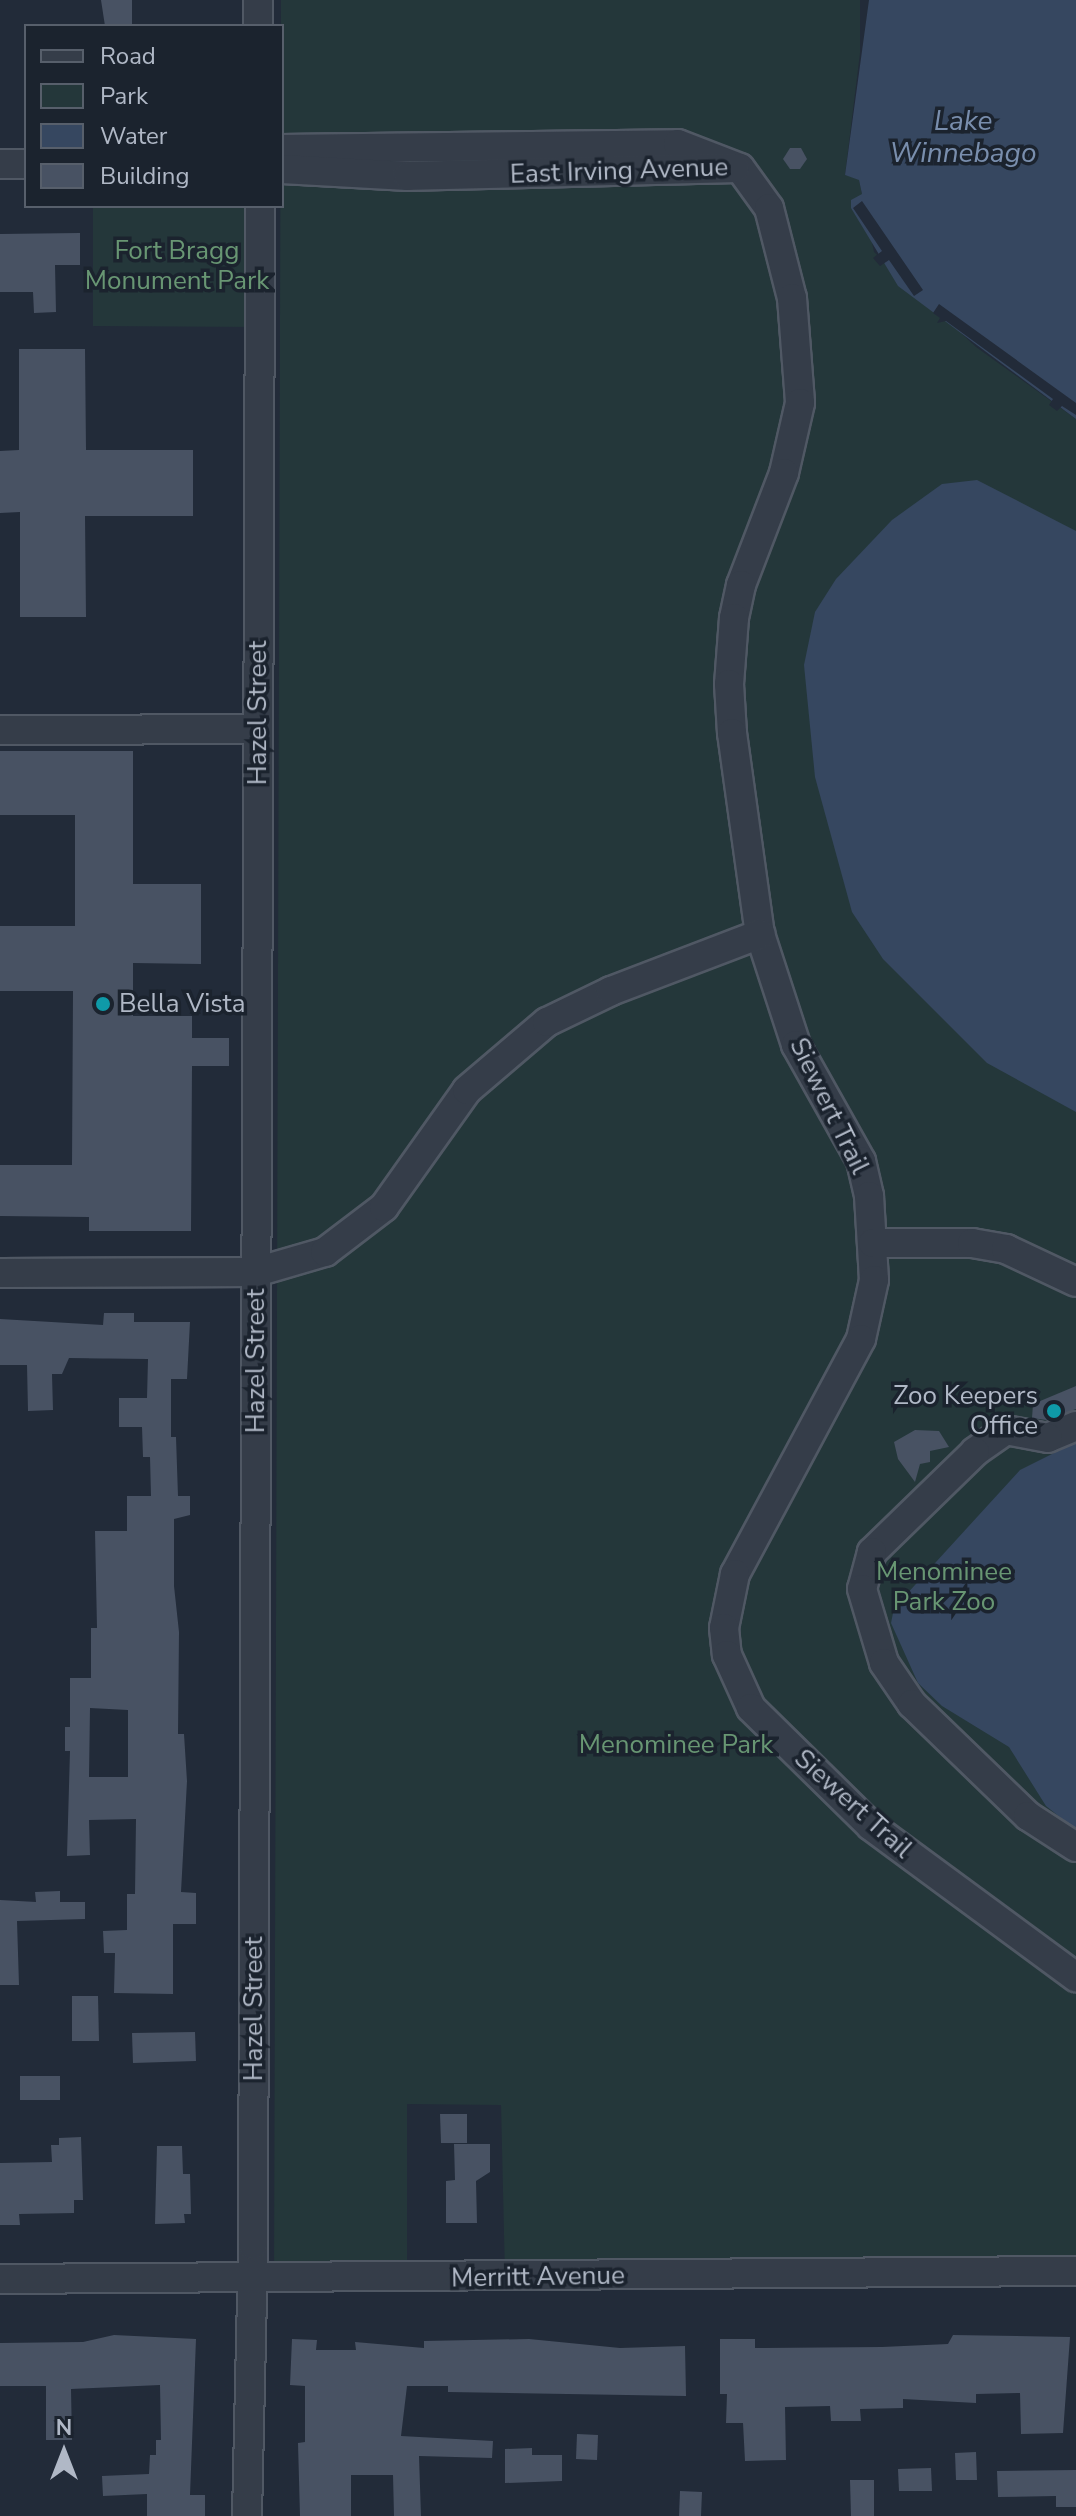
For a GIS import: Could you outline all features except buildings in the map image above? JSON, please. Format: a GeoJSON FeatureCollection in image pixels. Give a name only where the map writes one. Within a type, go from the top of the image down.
{"type":"FeatureCollection","features":[{"type":"Feature","properties":{"kind":"street"},"geometry":{"type":"LineString","coordinates":[[258,0],[258,24]]}},
{"type":"Feature","properties":{"kind":"street","name":"East Irving Avenue"},"geometry":{"type":"LineString","coordinates":[[284,149],[659,143],[697,148],[740,168]]}},
{"type":"Feature","properties":{"kind":"street"},"geometry":{"type":"LineString","coordinates":[[0,164],[24,164]]}},
{"type":"Feature","properties":{"kind":"street","name":"East Irving Avenue"},"geometry":{"type":"LineString","coordinates":[[284,169],[408,176],[740,168]]}},
{"type":"Feature","properties":{"kind":"street","name":"Siewert Trail"},"geometry":{"type":"LineString","coordinates":[[740,168],[769,208],[784,256],[798,339],[800,403],[784,473],[741,585],[731,649],[732,733],[749,884],[760,934],[796,1045],[861,1161],[873,1243],[874,1280],[861,1339],[735,1574],[724,1628],[727,1655],[751,1708],[871,1826],[1076,1977]]}},
{"type":"Feature","properties":{"kind":"street","name":"Hazel Street"},"geometry":{"type":"LineString","coordinates":[[247,2516],[260,208]]}},
{"type":"Feature","properties":{"kind":"street"},"geometry":{"type":"LineString","coordinates":[[0,730],[258,729]]}},
{"type":"Feature","properties":{"kind":"street"},"geometry":{"type":"LineString","coordinates":[[0,1273],[256,1272],[299,1263],[357,1231],[409,1176],[467,1090],[547,1022],[611,991],[760,934]]}},
{"type":"Feature","properties":{"kind":"street"},"geometry":{"type":"LineString","coordinates":[[873,1243],[972,1243],[1006,1249],[1076,1282]]}},
{"type":"Feature","properties":{"kind":"street"},"geometry":{"type":"LineString","coordinates":[[1076,1426],[1048,1438],[1006,1430],[975,1452],[872,1552],[862,1589],[884,1663],[912,1704],[1028,1816],[1076,1847]]}},
{"type":"Feature","properties":{"kind":"street","name":"Merritt Avenue"},"geometry":{"type":"LineString","coordinates":[[0,2279],[1076,2271]]}},
{"type":"Feature","properties":{"kind":"green space","name":"Menominee Park"},"geometry":{"type":"Polygon","coordinates":[[[281,0],[860,0],[860,53],[845,175],[859,179],[874,252],[976,347],[1076,419],[1076,2256],[505,2277],[501,2105],[407,2104],[407,2278],[274,2277],[280,208],[284,208],[284,24],[281,24],[281,0]]]}},
{"type":"Feature","properties":{"kind":"green space","name":"Fort Bragg Monument Park"},"geometry":{"type":"Polygon","coordinates":[[[93,208],[260,208],[261,327],[93,326],[93,208]]]}},
{"type":"Feature","properties":{"kind":"water","name":"Lake Winnebago"},"geometry":{"type":"Polygon","coordinates":[[[869,0],[1076,0],[1076,419],[898,286],[851,208],[851,200],[862,194],[859,180],[845,175],[869,0]]]}},
{"type":"Feature","properties":{"kind":"water"},"geometry":{"type":"Polygon","coordinates":[[[977,480],[1076,531],[1076,1112],[987,1063],[883,959],[852,912],[815,777],[804,665],[815,612],[836,579],[892,520],[942,484],[977,480]]]}},
{"type":"Feature","properties":{"kind":"water"},"geometry":{"type":"Polygon","coordinates":[[[1076,1442],[1076,1830],[1046,1806],[1009,1747],[942,1706],[918,1683],[891,1623],[894,1608],[1020,1470],[1076,1442]]]}},
{"type":"Feature","properties":{"kind":"pier"},"geometry":{"type":"Polygon","coordinates":[[[862,201],[923,290],[914,296],[889,260],[880,266],[873,258],[882,251],[853,208],[862,201]]]}},
{"type":"Feature","properties":{"kind":"pier"},"geometry":{"type":"Polygon","coordinates":[[[939,304],[1076,403],[1076,415],[1062,406],[1057,411],[1049,405],[1053,399],[946,321],[937,323],[940,318],[933,313],[939,304]]]}},
{"type":"Feature","properties":{"kind":"place","name":"Bella Vista"},"geometry":{"type":"Point","coordinates":[103,1004]}},
{"type":"Feature","properties":{"kind":"place","name":"Zoo Keepers Office"},"geometry":{"type":"Point","coordinates":[1054,1411]}},
{"type":"Feature","properties":{"kind":"park label","name":"Menominee Park Zoo"},"geometry":{"type":"Point","coordinates":[944,1587]}}]}
